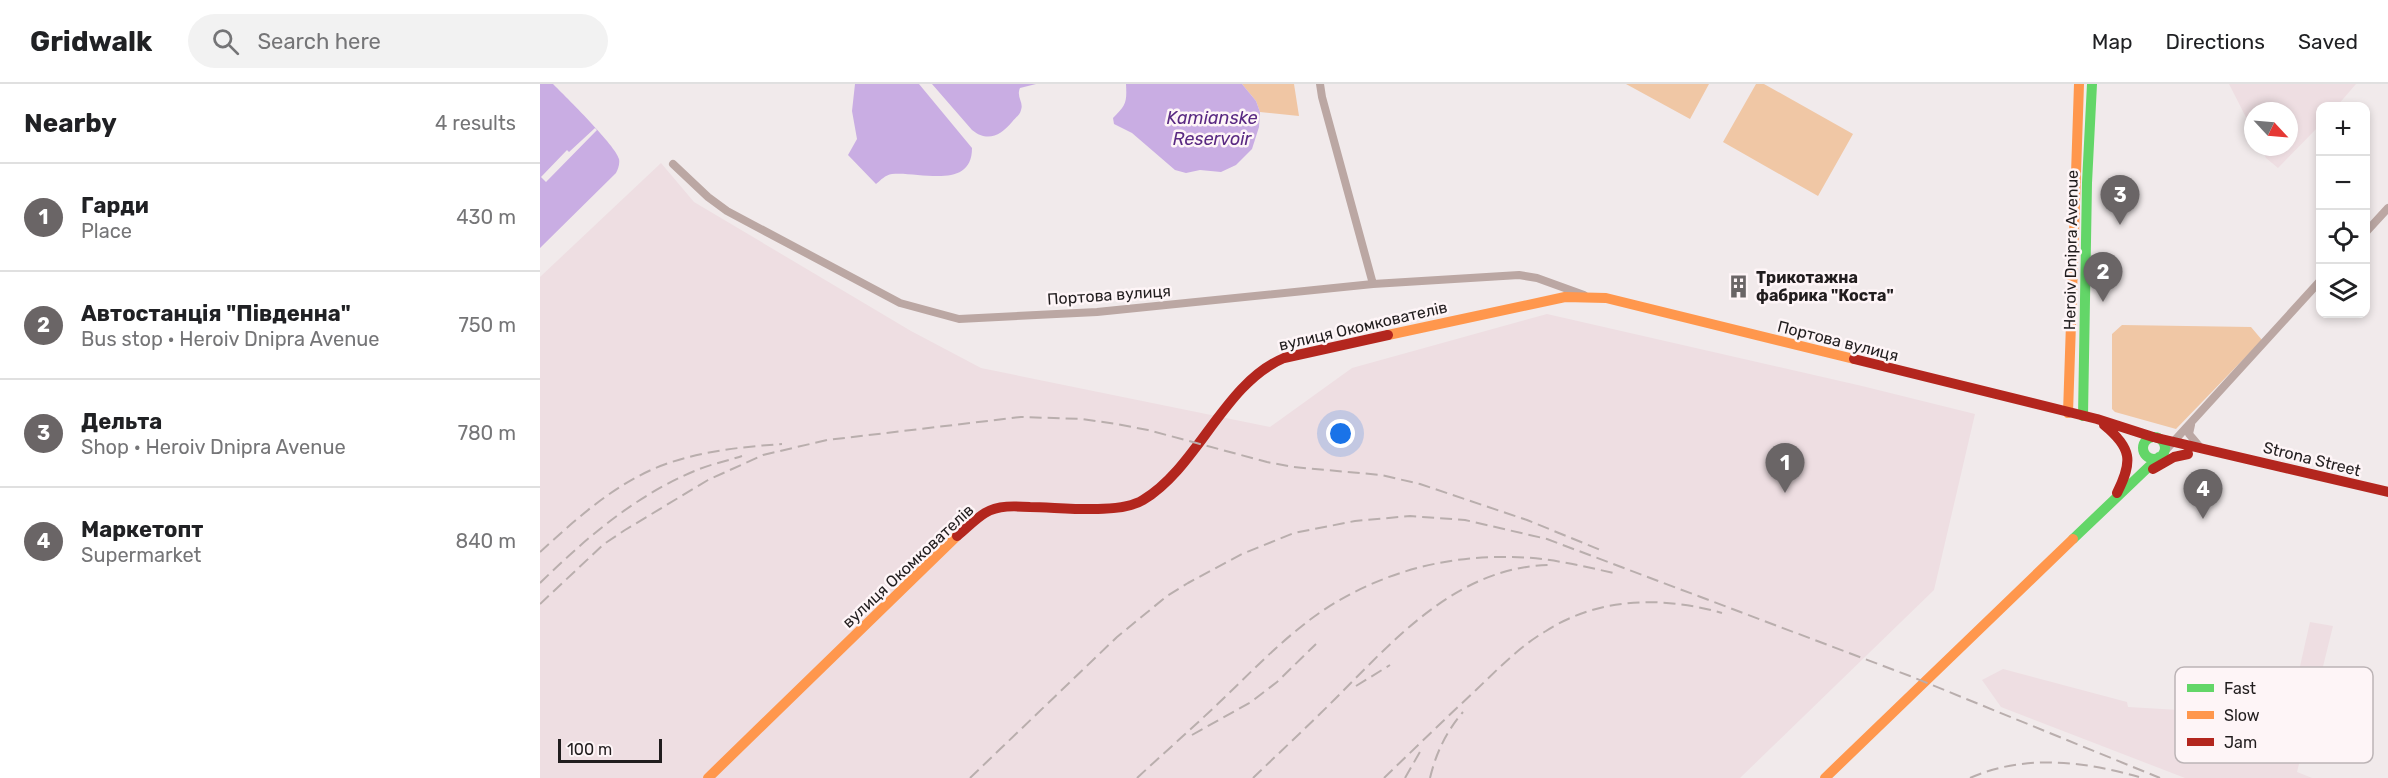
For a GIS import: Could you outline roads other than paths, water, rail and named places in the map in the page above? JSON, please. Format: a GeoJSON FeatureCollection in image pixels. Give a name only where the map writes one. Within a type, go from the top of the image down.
{"type":"FeatureCollection","features":[{"type":"Feature","properties":{"kind":"street"},"geometry":{"type":"LineString","coordinates":[[1320,84],[1373,284]]}},
{"type":"Feature","properties":{"kind":"street","name":"Heroiv Dnipra Avenue"},"geometry":{"type":"LineString","coordinates":[[2068,413],[2079,84]]}},
{"type":"Feature","properties":{"kind":"street","name":"Heroiv Dnipra Avenue"},"geometry":{"type":"LineString","coordinates":[[2083,416],[2089,128],[2092,84]]}},
{"type":"Feature","properties":{"kind":"street","name":"Портова вулиця"},"geometry":{"type":"LineString","coordinates":[[674,164],[708,197],[727,211],[900,303],[959,319],[1097,312],[1373,284],[1519,275],[1537,278],[1585,296],[1626,302],[2097,420]]}},
{"type":"Feature","properties":{"kind":"street"},"geometry":{"type":"LineString","coordinates":[[2370,228],[2388,208]]}},
{"type":"Feature","properties":{"kind":"street"},"geometry":{"type":"LineString","coordinates":[[1825,778],[2186,430],[2316,285]]}},
{"type":"Feature","properties":{"kind":"street","name":"Портова вулиця"},"geometry":{"type":"LineString","coordinates":[[1545,302],[1585,296]]}},
{"type":"Feature","properties":{"kind":"street","name":"вулиця Окомкователів"},"geometry":{"type":"LineString","coordinates":[[708,778],[958,535],[986,512],[1006,506],[1112,509],[1128,507],[1142,501],[1157,490],[1252,378],[1267,366],[1284,358],[1545,302]]}},
{"type":"Feature","properties":{"kind":"street"},"geometry":{"type":"LineString","coordinates":[[2097,420],[2157,438],[2230,454]]}},
{"type":"Feature","properties":{"kind":"street"},"geometry":{"type":"LineString","coordinates":[[2097,420],[2122,434],[2152,459],[2161,455],[2230,454]]}},
{"type":"Feature","properties":{"kind":"street"},"geometry":{"type":"LineString","coordinates":[[2097,420],[2122,439],[2128,455],[2120,493]]}},
{"type":"Feature","properties":{"kind":"street"},"geometry":{"type":"LineString","coordinates":[[2192,423],[2189,434],[2201,448]]}},
{"type":"Feature","properties":{"kind":"street"},"geometry":{"type":"LineString","coordinates":[[2120,493],[2147,440],[2177,436],[2186,430]]}},
{"type":"Feature","properties":{"kind":"street"},"geometry":{"type":"LineString","coordinates":[[2157,438],[2163,442],[2161,455]]}},
{"type":"Feature","properties":{"kind":"street"},"geometry":{"type":"LineString","coordinates":[[2120,493],[2163,462],[2188,454]]}},
{"type":"Feature","properties":{"kind":"street","name":"Strona Street"},"geometry":{"type":"LineString","coordinates":[[2230,454],[2388,492]]}},
{"type":"Feature","properties":{"kind":"water"},"geometry":{"type":"Polygon","coordinates":[[[540,84],[553,84],[579,110],[616,153],[619,166],[616,173],[540,248],[540,84]]]}},
{"type":"Feature","properties":{"kind":"water"},"geometry":{"type":"Polygon","coordinates":[[[855,84],[919,84],[972,148],[970,161],[963,170],[954,174],[929,176],[892,174],[876,184],[848,155],[857,139],[852,111],[855,84]]]}},
{"type":"Feature","properties":{"kind":"water"},"geometry":{"type":"Polygon","coordinates":[[[932,84],[1036,84],[1020,88],[1022,107],[1020,113],[1003,131],[989,137],[972,130],[932,84]]]}},
{"type":"Feature","properties":{"kind":"water","name":"Kamianske Reservoir"},"geometry":{"type":"Polygon","coordinates":[[[1126,84],[1242,84],[1256,101],[1260,112],[1259,127],[1252,149],[1236,165],[1221,172],[1200,170],[1186,173],[1175,170],[1132,133],[1114,124],[1113,118],[1125,103],[1126,84]]]}},
{"type":"Feature","properties":{"kind":"railway"},"geometry":{"type":"LineString","coordinates":[[540,604],[604,544],[708,480],[763,455],[827,440],[1021,417],[1082,419],[1116,424],[1148,430],[1267,462],[1293,467],[1381,475],[1420,484],[1527,520],[1603,551]]}},
{"type":"Feature","properties":{"kind":"railway"},"geometry":{"type":"LineString","coordinates":[[540,552],[606,496],[651,470],[699,455],[782,444]]}},
{"type":"Feature","properties":{"kind":"railway"},"geometry":{"type":"LineString","coordinates":[[540,583],[594,534],[653,492],[697,470],[742,456]]}},
{"type":"Feature","properties":{"kind":"railway"},"geometry":{"type":"LineString","coordinates":[[970,778],[1117,637],[1167,596],[1188,583],[1242,554],[1294,533],[1355,521],[1410,516],[1465,520],[1547,539],[1910,676],[2160,778]]}},
{"type":"Feature","properties":{"kind":"railway"},"geometry":{"type":"LineString","coordinates":[[1137,778],[1292,634],[1325,609],[1374,583],[1427,566],[1482,557],[1564,562],[1618,574]]}},
{"type":"Feature","properties":{"kind":"railway"},"geometry":{"type":"LineString","coordinates":[[1253,778],[1382,652],[1432,609],[1459,591],[1488,577],[1519,568],[1553,565]]}},
{"type":"Feature","properties":{"kind":"railway"},"geometry":{"type":"LineString","coordinates":[[1384,778],[1510,658],[1536,637],[1566,620],[1609,606],[1654,602],[1700,607],[1722,613]]}},
{"type":"Feature","properties":{"kind":"railway"},"geometry":{"type":"LineString","coordinates":[[1192,735],[1251,702],[1277,682],[1316,644]]}},
{"type":"Feature","properties":{"kind":"railway"},"geometry":{"type":"LineString","coordinates":[[1356,686],[1390,665]]}},
{"type":"Feature","properties":{"kind":"railway"},"geometry":{"type":"LineString","coordinates":[[1430,778],[1442,743],[1463,712]]}},
{"type":"Feature","properties":{"kind":"railway"},"geometry":{"type":"LineString","coordinates":[[1405,778],[1421,750]]}},
{"type":"Feature","properties":{"kind":"railway"},"geometry":{"type":"LineString","coordinates":[[1970,778],[2011,765],[2054,762],[2097,767],[2139,777]]}},
{"type":"Feature","properties":{"kind":"place","name":"Дельта"},"geometry":{"type":"Point","coordinates":[2120,225]}},
{"type":"Feature","properties":{"kind":"place","name":"Трикотажна фабрика \"Коста\""},"geometry":{"type":"Point","coordinates":[1738,286]}},
{"type":"Feature","properties":{"kind":"place","name":"Автостанція \"Південна\""},"geometry":{"type":"Point","coordinates":[2103,302]}},
{"type":"Feature","properties":{"kind":"place","name":"Гарди"},"geometry":{"type":"Point","coordinates":[1785,493]}},
{"type":"Feature","properties":{"kind":"place","name":"Маркетопт"},"geometry":{"type":"Point","coordinates":[2203,519]}}]}
